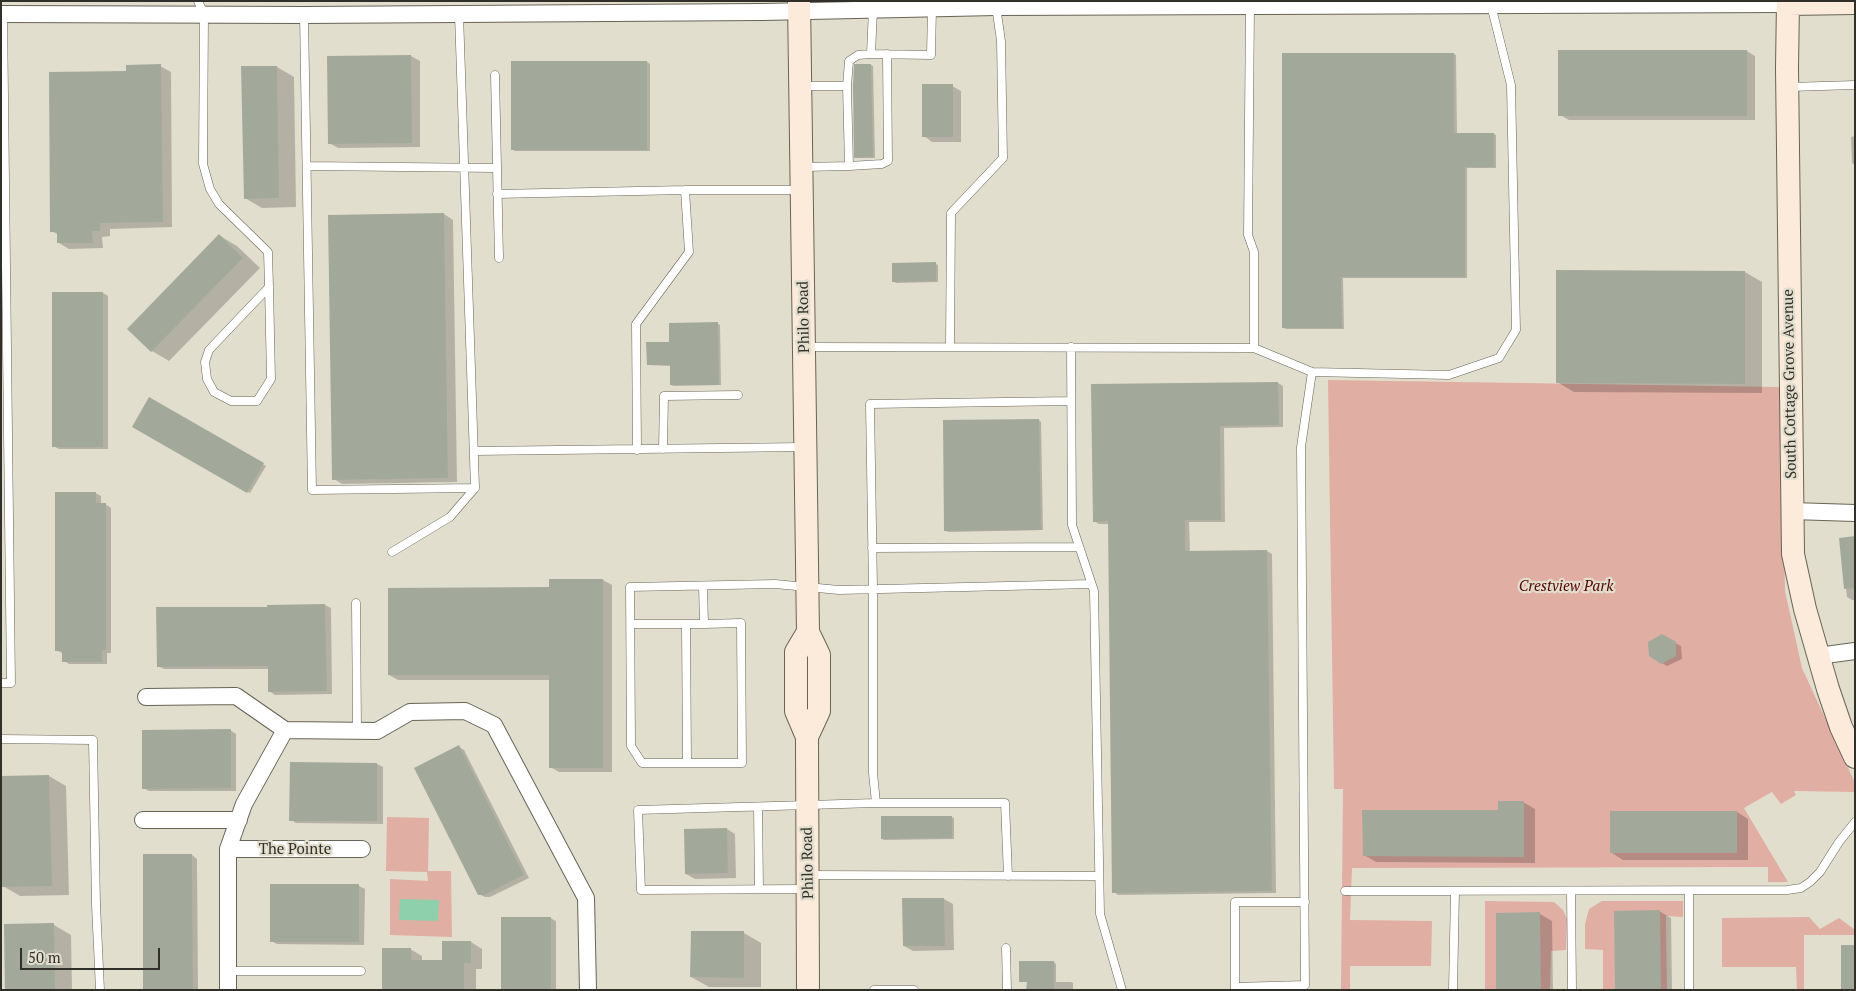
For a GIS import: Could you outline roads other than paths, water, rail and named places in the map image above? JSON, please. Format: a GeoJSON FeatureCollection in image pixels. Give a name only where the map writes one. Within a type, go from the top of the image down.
{"type":"FeatureCollection","features":[{"type":"Feature","properties":{"kind":"main road"},"geometry":{"type":"LineString","coordinates":[[1788,3],[1855,3]]}},
{"type":"Feature","properties":{"kind":"main road","name":"South Cottage Grove Avenue"},"geometry":{"type":"LineString","coordinates":[[1788,3],[1787,87],[1793,554],[1818,656],[1841,727],[1855,757]]}},
{"type":"Feature","properties":{"kind":"main road","name":"Philo Road"},"geometry":{"type":"LineString","coordinates":[[799,6],[808,632],[818,655],[819,710],[807,737],[808,990]]}},
{"type":"Feature","properties":{"kind":"street"},"geometry":{"type":"LineString","coordinates":[[2,14],[201,8],[304,15],[459,14],[799,6],[873,9],[915,5],[932,8],[996,4],[1250,6],[1271,3],[1491,5],[1548,3],[1788,3]]}},
{"type":"Feature","properties":{"kind":"street"},"geometry":{"type":"LineString","coordinates":[[1792,511],[1855,512]]}},
{"type":"Feature","properties":{"kind":"street"},"geometry":{"type":"LineString","coordinates":[[1818,656],[1855,651]]}},
{"type":"Feature","properties":{"kind":"street"},"geometry":{"type":"LineString","coordinates":[[146,698],[236,696],[285,730],[377,731],[410,712],[465,711],[494,725],[586,898],[588,990]]}},
{"type":"Feature","properties":{"kind":"street"},"geometry":{"type":"LineString","coordinates":[[228,990],[228,849],[244,804],[285,730]]}},
{"type":"Feature","properties":{"kind":"street"},"geometry":{"type":"LineString","coordinates":[[143,820],[239,820]]}},
{"type":"Feature","properties":{"kind":"street","name":"The Pointe"},"geometry":{"type":"LineString","coordinates":[[228,849],[362,849]]}},
{"type":"Feature","properties":{"kind":"lane"},"geometry":{"type":"LineString","coordinates":[[950,347],[951,213],[1003,158],[1000,40],[996,4]]}},
{"type":"Feature","properties":{"kind":"lane"},"geometry":{"type":"LineString","coordinates":[[804,347],[1254,348],[1312,372],[1450,375],[1499,358],[1516,330],[1511,85],[1491,5]]}},
{"type":"Feature","properties":{"kind":"lane"},"geometry":{"type":"LineString","coordinates":[[1250,6],[1248,235],[1254,252],[1254,348]]}},
{"type":"Feature","properties":{"kind":"lane"},"geometry":{"type":"LineString","coordinates":[[201,8],[203,164],[210,189],[219,204],[268,252],[269,288],[271,379],[256,401],[231,401],[214,392],[207,379],[205,362],[209,350],[269,288]]}},
{"type":"Feature","properties":{"kind":"lane"},"geometry":{"type":"LineString","coordinates":[[849,166],[847,86],[849,61],[858,55],[871,54],[931,55],[932,8]]}},
{"type":"Feature","properties":{"kind":"lane"},"geometry":{"type":"LineString","coordinates":[[871,54],[873,9]]}},
{"type":"Feature","properties":{"kind":"lane"},"geometry":{"type":"LineString","coordinates":[[1,683],[11,683],[4,364],[2,14]]}},
{"type":"Feature","properties":{"kind":"lane"},"geometry":{"type":"LineString","coordinates":[[392,552],[450,517],[475,488],[459,14]]}},
{"type":"Feature","properties":{"kind":"lane"},"geometry":{"type":"LineString","coordinates":[[304,15],[312,490],[475,488]]}},
{"type":"Feature","properties":{"kind":"lane"},"geometry":{"type":"LineString","coordinates":[[802,167],[882,164],[888,161],[887,54]]}},
{"type":"Feature","properties":{"kind":"lane"},"geometry":{"type":"LineString","coordinates":[[495,75],[499,258]]}},
{"type":"Feature","properties":{"kind":"lane"},"geometry":{"type":"LineString","coordinates":[[1787,87],[1855,85]]}},
{"type":"Feature","properties":{"kind":"lane"},"geometry":{"type":"LineString","coordinates":[[801,86],[847,86]]}},
{"type":"Feature","properties":{"kind":"lane"},"geometry":{"type":"LineString","coordinates":[[307,166],[497,168]]}},
{"type":"Feature","properties":{"kind":"lane"},"geometry":{"type":"LineString","coordinates":[[498,194],[685,190],[802,190]]}},
{"type":"Feature","properties":{"kind":"lane"},"geometry":{"type":"LineString","coordinates":[[637,450],[636,324],[689,252],[685,190]]}},
{"type":"Feature","properties":{"kind":"lane"},"geometry":{"type":"LineString","coordinates":[[1071,347],[1072,525],[1094,591],[1100,914],[1122,990]]}},
{"type":"Feature","properties":{"kind":"lane"},"geometry":{"type":"LineString","coordinates":[[1305,902],[1234,902],[1235,988],[1305,985],[1305,902],[1301,448],[1312,372]]}},
{"type":"Feature","properties":{"kind":"lane"},"geometry":{"type":"LineString","coordinates":[[663,449],[664,396],[738,395]]}},
{"type":"Feature","properties":{"kind":"lane"},"geometry":{"type":"LineString","coordinates":[[876,803],[873,773],[870,404],[1071,402]]}},
{"type":"Feature","properties":{"kind":"lane"},"geometry":{"type":"LineString","coordinates":[[474,452],[806,448]]}},
{"type":"Feature","properties":{"kind":"lane"},"geometry":{"type":"LineString","coordinates":[[872,548],[1079,547]]}},
{"type":"Feature","properties":{"kind":"lane"},"geometry":{"type":"LineString","coordinates":[[631,624],[741,623],[742,763],[642,763],[631,746],[630,587],[775,584],[838,590],[1091,584]]}},
{"type":"Feature","properties":{"kind":"lane"},"geometry":{"type":"LineString","coordinates":[[703,586],[704,624]]}},
{"type":"Feature","properties":{"kind":"lane"},"geometry":{"type":"LineString","coordinates":[[356,603],[357,731]]}},
{"type":"Feature","properties":{"kind":"lane"},"geometry":{"type":"LineString","coordinates":[[686,624],[687,763]]}},
{"type":"Feature","properties":{"kind":"lane"},"geometry":{"type":"LineString","coordinates":[[1,739],[93,740],[96,905],[100,990]]}},
{"type":"Feature","properties":{"kind":"lane"},"geometry":{"type":"LineString","coordinates":[[1008,876],[1005,803],[876,803],[638,810],[641,890],[759,890],[808,882],[1008,876],[1099,876]]}},
{"type":"Feature","properties":{"kind":"lane"},"geometry":{"type":"LineString","coordinates":[[758,807],[759,890]]}},
{"type":"Feature","properties":{"kind":"lane"},"geometry":{"type":"LineString","coordinates":[[1344,891],[1689,891],[1786,890],[1801,888],[1820,872],[1838,842],[1855,822]]}},
{"type":"Feature","properties":{"kind":"lane"},"geometry":{"type":"LineString","coordinates":[[1453,990],[1455,891]]}},
{"type":"Feature","properties":{"kind":"lane"},"geometry":{"type":"LineString","coordinates":[[1571,891],[1572,990]]}},
{"type":"Feature","properties":{"kind":"lane"},"geometry":{"type":"LineString","coordinates":[[1689,891],[1689,990]]}},
{"type":"Feature","properties":{"kind":"lane"},"geometry":{"type":"LineString","coordinates":[[1006,948],[1007,990]]}},
{"type":"Feature","properties":{"kind":"lane"},"geometry":{"type":"LineString","coordinates":[[229,970],[360,971]]}},
{"type":"Feature","properties":{"kind":"lane"},"geometry":{"type":"LineString","coordinates":[[874,990],[914,990]]}},
{"type":"Feature","properties":{"kind":"park label","name":"Crestview Park"},"geometry":{"type":"Point","coordinates":[1566,587]}}]}
